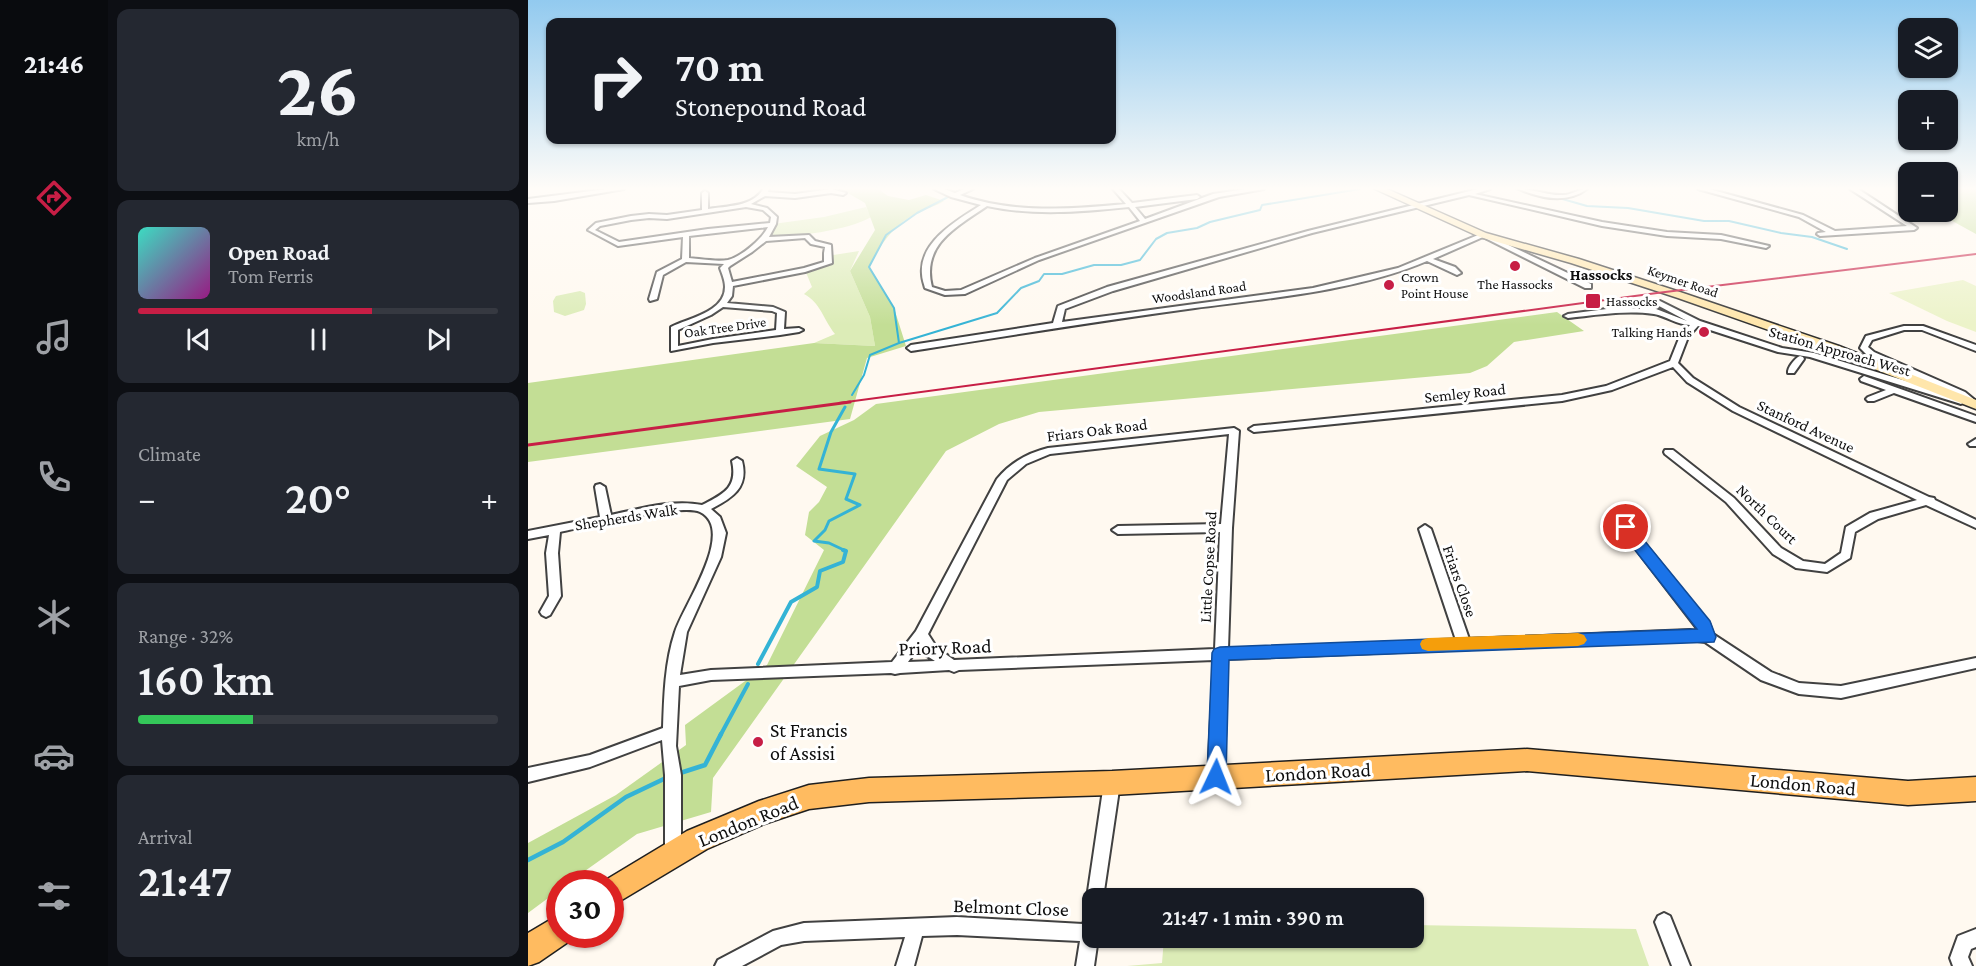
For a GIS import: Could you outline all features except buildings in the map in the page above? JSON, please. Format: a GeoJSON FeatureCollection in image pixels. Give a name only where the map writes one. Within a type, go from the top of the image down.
{"type":"FeatureCollection","features":[{"type":"Feature","properties":{"kind":"main road","name":"Keymer Road"},"geometry":{"type":"LineString","coordinates":[[1483,235],[1585,264],[1824,345],[1976,405]]}},
{"type":"Feature","properties":{"kind":"main road","name":"London Road"},"geometry":{"type":"LineString","coordinates":[[624,884],[698,840],[759,813],[809,797],[868,790],[1112,783],[1527,760],[1908,793],[1976,789]]}},
{"type":"Feature","properties":{"kind":"main road"},"geometry":{"type":"LineString","coordinates":[[528,951],[546,938]]}},
{"type":"Feature","properties":{"kind":"street"},"geometry":{"type":"LineString","coordinates":[[599,234],[618,244],[692,234]]}},
{"type":"Feature","properties":{"kind":"street"},"geometry":{"type":"LineString","coordinates":[[767,239],[769,234]]}},
{"type":"Feature","properties":{"kind":"street"},"geometry":{"type":"LineString","coordinates":[[943,234],[937,241],[926,267],[927,283],[935,291],[945,293],[972,289],[1037,259],[1107,234]]}},
{"type":"Feature","properties":{"kind":"street"},"geometry":{"type":"LineString","coordinates":[[1057,325],[1061,309],[1110,289],[1303,234]]}},
{"type":"Feature","properties":{"kind":"street"},"geometry":{"type":"LineString","coordinates":[[1668,234],[1721,237],[1766,246]]}},
{"type":"Feature","properties":{"kind":"street"},"geometry":{"type":"LineString","coordinates":[[685,260],[686,235]]}},
{"type":"Feature","properties":{"kind":"street"},"geometry":{"type":"LineString","coordinates":[[1483,235],[1588,286]]}},
{"type":"Feature","properties":{"kind":"street","name":"Woodsland Road"},"geometry":{"type":"LineString","coordinates":[[911,348],[1057,325],[1313,290],[1391,272],[1483,235]]}},
{"type":"Feature","properties":{"kind":"street"},"geometry":{"type":"LineString","coordinates":[[653,299],[660,274],[685,260],[731,262],[767,239],[807,236],[808,241],[829,246],[828,263],[806,270],[729,285]]}},
{"type":"Feature","properties":{"kind":"street"},"geometry":{"type":"LineString","coordinates":[[1427,259],[1457,273]]}},
{"type":"Feature","properties":{"kind":"street","name":"Oak Tree Drive"},"geometry":{"type":"LineString","coordinates":[[731,262],[724,268],[729,285],[727,298],[721,305],[674,328],[674,349],[713,341],[799,330]]}},
{"type":"Feature","properties":{"kind":"street","name":"Oak Tree Drive"},"geometry":{"type":"LineString","coordinates":[[721,305],[773,309],[781,312],[780,333]]}},
{"type":"Feature","properties":{"kind":"street","name":"Station Approach West"},"geometry":{"type":"LineString","coordinates":[[1568,316],[1622,309],[1654,313],[1697,323],[1781,350],[1811,355],[1976,405]]}},
{"type":"Feature","properties":{"kind":"street"},"geometry":{"type":"LineString","coordinates":[[1674,363],[1684,336],[1697,323]]}},
{"type":"Feature","properties":{"kind":"street"},"geometry":{"type":"LineString","coordinates":[[1976,348],[1923,328],[1904,328],[1869,338],[1864,348],[1870,354],[1962,394],[1976,405]]}},
{"type":"Feature","properties":{"kind":"street"},"geometry":{"type":"LineString","coordinates":[[1781,350],[1800,359],[1976,419]]}},
{"type":"Feature","properties":{"kind":"street"},"geometry":{"type":"LineString","coordinates":[[1791,371],[1800,359]]}},
{"type":"Feature","properties":{"kind":"street","name":"Semley Road"},"geometry":{"type":"LineString","coordinates":[[1254,429],[1562,398],[1609,388],[1674,363]]}},
{"type":"Feature","properties":{"kind":"street","name":"Stanford Avenue"},"geometry":{"type":"LineString","coordinates":[[1674,363],[1690,380],[1736,410],[1930,500],[1976,524]]}},
{"type":"Feature","properties":{"kind":"street"},"geometry":{"type":"LineString","coordinates":[[1871,399],[1893,390]]}},
{"type":"Feature","properties":{"kind":"street","name":"Little Copse Road"},"geometry":{"type":"LineString","coordinates":[[1216,777],[1226,528],[1234,431]]}},
{"type":"Feature","properties":{"kind":"street","name":"Friars Oak Road"},"geometry":{"type":"LineString","coordinates":[[895,669],[921,634],[1002,479],[1010,470],[1047,451],[1234,431]]}},
{"type":"Feature","properties":{"kind":"street","name":"North Court"},"geometry":{"type":"LineString","coordinates":[[1669,452],[1730,500],[1777,551],[1800,565],[1827,568],[1846,555],[1850,530],[1874,516],[1930,500]]}},
{"type":"Feature","properties":{"kind":"street"},"geometry":{"type":"LineString","coordinates":[[673,854],[673,775],[670,731],[672,682],[681,632],[715,557],[720,533],[714,517],[703,509],[728,496],[739,483],[741,469],[737,461]]}},
{"type":"Feature","properties":{"kind":"street"},"geometry":{"type":"LineString","coordinates":[[600,487],[606,518]]}},
{"type":"Feature","properties":{"kind":"street","name":"Shepherds Walk"},"geometry":{"type":"LineString","coordinates":[[528,534],[659,509],[703,509]]}},
{"type":"Feature","properties":{"kind":"street"},"geometry":{"type":"LineString","coordinates":[[1614,529],[1626,527],[1704,626],[1708,637],[1766,676],[1799,688],[1841,693],[1976,663]]}},
{"type":"Feature","properties":{"kind":"street"},"geometry":{"type":"LineString","coordinates":[[1118,530],[1226,528]]}},
{"type":"Feature","properties":{"kind":"street"},"geometry":{"type":"LineString","coordinates":[[546,612],[555,596],[552,554],[555,529]]}},
{"type":"Feature","properties":{"kind":"street","name":"Friars Close"},"geometry":{"type":"LineString","coordinates":[[1425,529],[1464,643]]}},
{"type":"Feature","properties":{"kind":"street"},"geometry":{"type":"LineString","coordinates":[[921,634],[932,652],[954,666]]}},
{"type":"Feature","properties":{"kind":"street","name":"Priory Road"},"geometry":{"type":"LineString","coordinates":[[672,682],[711,675],[895,669],[1464,643],[1690,635],[1708,637]]}},
{"type":"Feature","properties":{"kind":"street"},"geometry":{"type":"LineString","coordinates":[[528,775],[590,761],[670,731]]}},
{"type":"Feature","properties":{"kind":"street"},"geometry":{"type":"LineString","coordinates":[[1096,888],[1112,783]]}},
{"type":"Feature","properties":{"kind":"street"},"geometry":{"type":"LineString","coordinates":[[1664,922],[1681,966]]}},
{"type":"Feature","properties":{"kind":"street","name":"Belmont Close"},"geometry":{"type":"LineString","coordinates":[[724,966],[779,937],[804,932],[957,926],[1082,926]]}},
{"type":"Feature","properties":{"kind":"street"},"geometry":{"type":"LineString","coordinates":[[905,966],[916,928]]}},
{"type":"Feature","properties":{"kind":"street"},"geometry":{"type":"LineString","coordinates":[[1962,966],[1959,958],[1964,942],[1976,938]]}},
{"type":"Feature","properties":{"kind":"street"},"geometry":{"type":"LineString","coordinates":[[1085,966],[1088,948]]}},
{"type":"Feature","properties":{"kind":"green space"},"geometry":{"type":"Polygon","coordinates":[[[769,234],[804,234],[767,239],[769,234]]]}},
{"type":"Feature","properties":{"kind":"green space"},"geometry":{"type":"Polygon","coordinates":[[[873,234],[890,234],[869,266],[894,308],[906,346],[867,358],[850,419],[528,462],[528,383],[814,343],[875,346],[870,317],[850,271],[873,234]]]}},
{"type":"Feature","properties":{"kind":"green space"},"geometry":{"type":"Polygon","coordinates":[[[859,251],[850,271],[870,317],[875,346],[814,343],[835,334],[818,307],[804,294],[812,287],[805,270],[827,263],[827,256],[859,251]]]}},
{"type":"Feature","properties":{"kind":"green space"},"geometry":{"type":"Polygon","coordinates":[[[1963,280],[1976,286],[1976,332],[1947,321],[1889,293],[1963,280]]]}},
{"type":"Feature","properties":{"kind":"green space"},"geometry":{"type":"Polygon","coordinates":[[[580,291],[585,293],[584,310],[565,316],[554,312],[553,301],[556,296],[580,291]]]}},
{"type":"Feature","properties":{"kind":"green space"},"geometry":{"type":"Polygon","coordinates":[[[1557,312],[1584,331],[1514,342],[1487,366],[1470,373],[1039,412],[999,424],[946,451],[713,778],[711,812],[637,834],[586,870],[546,870],[546,900],[528,913],[528,843],[616,795],[686,745],[685,725],[767,665],[824,550],[805,535],[809,512],[819,502],[827,487],[796,466],[820,436],[854,420],[876,404],[1557,312]]]}},
{"type":"Feature","properties":{"kind":"green space"},"geometry":{"type":"Polygon","coordinates":[[[1424,925],[1636,929],[1649,966],[1127,966],[1162,963],[1163,948],[1424,948],[1424,925]]]}},
{"type":"Feature","properties":{"kind":"waterway"},"geometry":{"type":"LineString","coordinates":[[887,234],[869,267],[894,308],[899,343]]}},
{"type":"Feature","properties":{"kind":"waterway"},"geometry":{"type":"LineString","coordinates":[[899,343],[997,313],[1021,288],[1039,281],[1044,274],[1062,274],[1094,265],[1121,265],[1140,260],[1156,239],[1165,234]]}},
{"type":"Feature","properties":{"kind":"waterway"},"geometry":{"type":"LineString","coordinates":[[1789,234],[1812,237],[1847,249]]}},
{"type":"Feature","properties":{"kind":"waterway"},"geometry":{"type":"LineString","coordinates":[[852,395],[864,375],[870,355],[899,343]]}},
{"type":"Feature","properties":{"kind":"waterway"},"geometry":{"type":"LineString","coordinates":[[845,407],[831,432],[819,469],[855,474],[846,499],[860,505],[829,521],[825,530],[814,541],[829,543],[846,551]]}},
{"type":"Feature","properties":{"kind":"waterway"},"geometry":{"type":"LineString","coordinates":[[758,664],[791,602],[817,587],[820,571],[843,562],[846,551]]}},
{"type":"Feature","properties":{"kind":"waterway"},"geometry":{"type":"LineString","coordinates":[[720,736],[748,684]]}},
{"type":"Feature","properties":{"kind":"waterway"},"geometry":{"type":"LineString","coordinates":[[677,774],[705,765],[721,734]]}},
{"type":"Feature","properties":{"kind":"waterway"},"geometry":{"type":"LineString","coordinates":[[528,860],[563,842],[626,797],[668,777]]}},
{"type":"Feature","properties":{"kind":"railway"},"geometry":{"type":"LineString","coordinates":[[839,403],[1657,293],[1976,254]]}},
{"type":"Feature","properties":{"kind":"railway"},"geometry":{"type":"LineString","coordinates":[[528,445],[850,402]]}},
{"type":"Feature","properties":{"kind":"slow traffic"},"geometry":{"type":"LineString","coordinates":[[1428,644],[1578,640]]}},
{"type":"Feature","properties":{"kind":"place","name":"The Hassocks"},"geometry":{"type":"Point","coordinates":[1515,266]}},
{"type":"Feature","properties":{"kind":"place","name":"Crown Point House"},"geometry":{"type":"Point","coordinates":[1389,285]}},
{"type":"Feature","properties":{"kind":"place","name":"Hassocks"},"geometry":{"type":"Point","coordinates":[1593,301]}},
{"type":"Feature","properties":{"kind":"place","name":"Talking Hands"},"geometry":{"type":"Point","coordinates":[1704,332]}},
{"type":"Feature","properties":{"kind":"place","name":"St Francis of Assisi"},"geometry":{"type":"Point","coordinates":[758,742]}},
{"type":"Feature","properties":{"kind":"district","name":"Hassocks"},"geometry":{"type":"Point","coordinates":[1601,274]}},
{"type":"Feature","properties":{"kind":"route"},"geometry":{"type":"LineString","coordinates":[[1216,777],[1220,653],[1690,635],[1708,637],[1704,626],[1626,527]]}}]}
